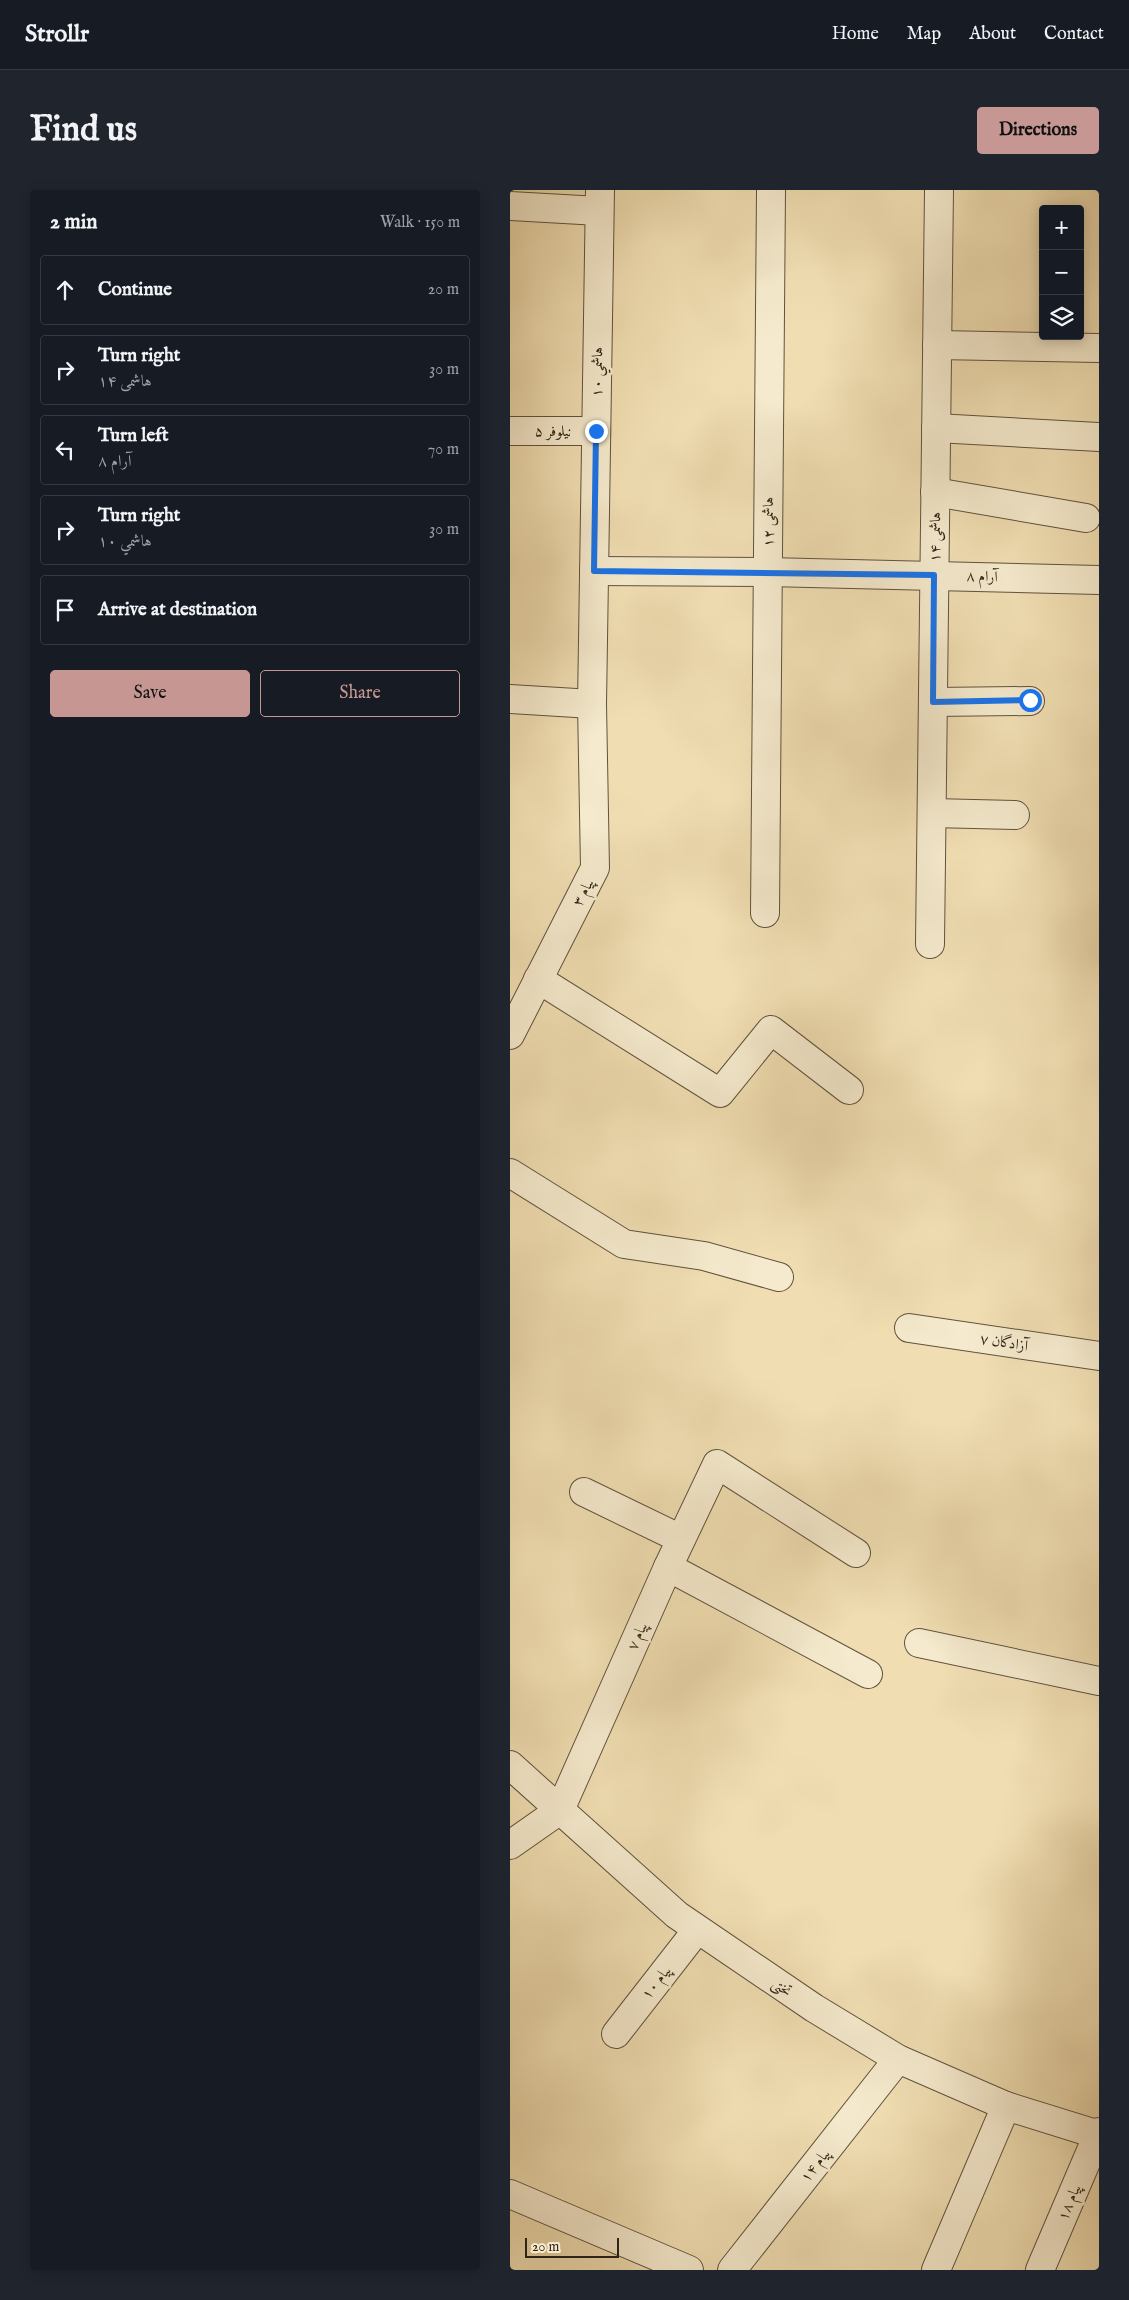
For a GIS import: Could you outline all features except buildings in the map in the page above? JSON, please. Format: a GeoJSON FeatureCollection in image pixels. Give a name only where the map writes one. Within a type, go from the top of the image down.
{"type":"FeatureCollection","features":[{"type":"Feature","properties":{"kind":"street","name":"هاشمی ۱۲"},"geometry":{"type":"LineString","coordinates":[[766,913],[771,190]]}},
{"type":"Feature","properties":{"kind":"street","name":"هاشمی ۱۴"},"geometry":{"type":"LineString","coordinates":[[930,944],[939,190]]}},
{"type":"Feature","properties":{"kind":"street"},"geometry":{"type":"LineString","coordinates":[[510,206],[600,200]]}},
{"type":"Feature","properties":{"kind":"street","name":"هاشمي ۱۰"},"geometry":{"type":"LineString","coordinates":[[592,704],[600,200]]}},
{"type":"Feature","properties":{"kind":"street"},"geometry":{"type":"LineString","coordinates":[[937,345],[1099,348]]}},
{"type":"Feature","properties":{"kind":"street"},"geometry":{"type":"LineString","coordinates":[[936,428],[1099,437]]}},
{"type":"Feature","properties":{"kind":"street","name":"نیلوفر ۵"},"geometry":{"type":"LineString","coordinates":[[510,431],[596,431]]}},
{"type":"Feature","properties":{"kind":"street"},"geometry":{"type":"LineString","coordinates":[[935,492],[1086,518]]}},
{"type":"Feature","properties":{"kind":"street","name":"آرام ۸"},"geometry":{"type":"LineString","coordinates":[[594,571],[768,572],[1099,580]]}},
{"type":"Feature","properties":{"kind":"street"},"geometry":{"type":"LineString","coordinates":[[510,699],[592,704]]}},
{"type":"Feature","properties":{"kind":"street"},"geometry":{"type":"LineString","coordinates":[[933,702],[1030,700]]}},
{"type":"Feature","properties":{"kind":"street","name":"پيام ۳"},"geometry":{"type":"LineString","coordinates":[[510,1035],[594,868],[592,704]]}},
{"type":"Feature","properties":{"kind":"street"},"geometry":{"type":"LineString","coordinates":[[932,813],[1015,815]]}},
{"type":"Feature","properties":{"kind":"street"},"geometry":{"type":"LineString","coordinates":[[538,979],[720,1093],[771,1030],[849,1090]]}},
{"type":"Feature","properties":{"kind":"street"},"geometry":{"type":"LineString","coordinates":[[510,1173],[624,1244],[704,1256],[779,1277]]}},
{"type":"Feature","properties":{"kind":"street","name":"آزادگان ۷"},"geometry":{"type":"LineString","coordinates":[[909,1328],[1099,1356]]}},
{"type":"Feature","properties":{"kind":"street","name":"پیام ۷"},"geometry":{"type":"LineString","coordinates":[[560,1810],[668,1567],[717,1464],[856,1553]]}},
{"type":"Feature","properties":{"kind":"street"},"geometry":{"type":"LineString","coordinates":[[584,1492],[681,1539]]}},
{"type":"Feature","properties":{"kind":"street"},"geometry":{"type":"LineString","coordinates":[[668,1567],[868,1674]]}},
{"type":"Feature","properties":{"kind":"street"},"geometry":{"type":"LineString","coordinates":[[919,1643],[1099,1681]]}},
{"type":"Feature","properties":{"kind":"street","name":"تختی"},"geometry":{"type":"LineString","coordinates":[[510,1765],[677,1915],[696,1930],[814,2008],[898,2059],[1006,2106],[1099,2134]]}},
{"type":"Feature","properties":{"kind":"street"},"geometry":{"type":"LineString","coordinates":[[510,1844],[560,1810]]}},
{"type":"Feature","properties":{"kind":"street","name":"پیام ۱۰"},"geometry":{"type":"LineString","coordinates":[[616,2034],[696,1930]]}},
{"type":"Feature","properties":{"kind":"street","name":"پیام ۱۴"},"geometry":{"type":"LineString","coordinates":[[732,2270],[898,2059]]}},
{"type":"Feature","properties":{"kind":"street"},"geometry":{"type":"LineString","coordinates":[[936,2270],[1006,2106]]}},
{"type":"Feature","properties":{"kind":"street","name":"پیام ۱۸"},"geometry":{"type":"LineString","coordinates":[[1040,2270],[1099,2134]]}},
{"type":"Feature","properties":{"kind":"street"},"geometry":{"type":"LineString","coordinates":[[510,2194],[640,2261],[689,2270]]}},
{"type":"Feature","properties":{"kind":"route"},"geometry":{"type":"LineString","coordinates":[[596,431],[594,571],[934,575],[933,702],[1030,700]]}}]}
